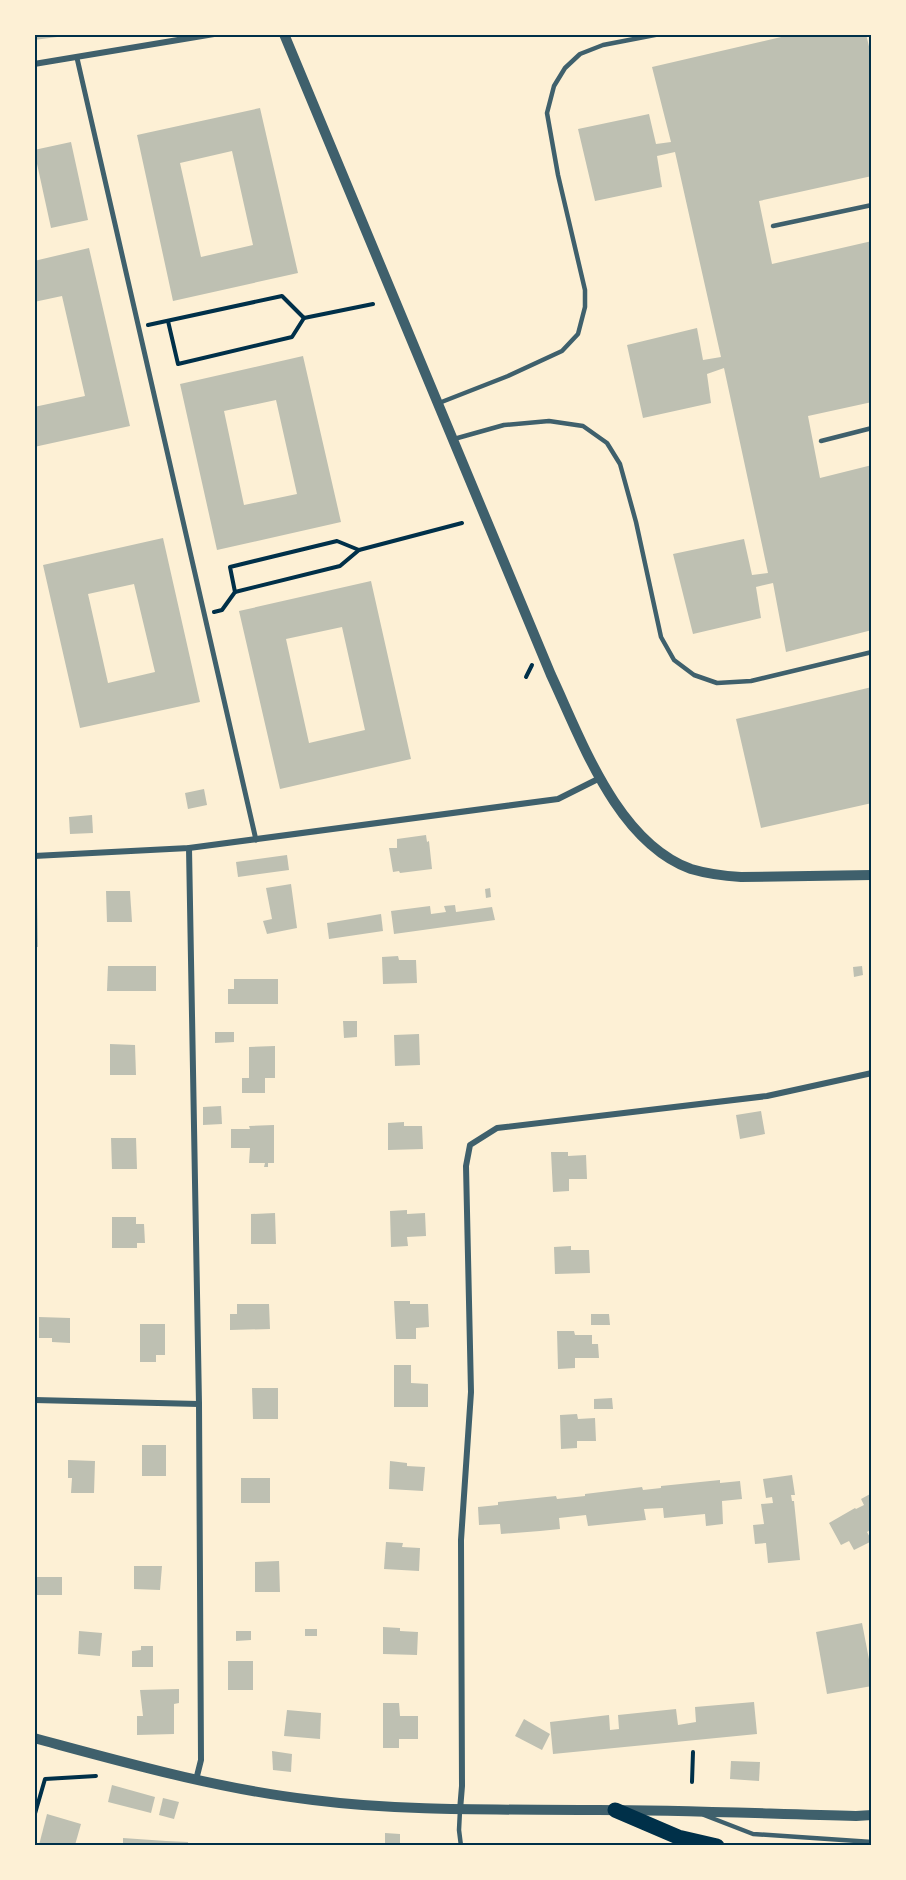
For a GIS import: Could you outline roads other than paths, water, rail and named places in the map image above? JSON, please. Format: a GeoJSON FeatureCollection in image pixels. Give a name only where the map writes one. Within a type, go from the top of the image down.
{"type":"FeatureCollection","features":[{"type":"Feature","properties":{"kind":"main road"},"geometry":{"type":"LineString","coordinates":[[615,1810],[678,1837],[717,1845]]}},
{"type":"Feature","properties":{"kind":"street"},"geometry":{"type":"LineString","coordinates":[[34,64],[214,34]]}},
{"type":"Feature","properties":{"kind":"street"},"geometry":{"type":"LineString","coordinates":[[284,34],[547,664],[600,778],[624,814],[646,840],[667,856],[692,869],[723,876],[741,877],[872,875]]}},
{"type":"Feature","properties":{"kind":"street"},"geometry":{"type":"LineString","coordinates":[[77,58],[256,840]]}},
{"type":"Feature","properties":{"kind":"street"},"geometry":{"type":"LineString","coordinates":[[34,856],[189,848],[558,800],[600,778]]}},
{"type":"Feature","properties":{"kind":"street"},"geometry":{"type":"LineString","coordinates":[[189,848],[199,1404],[201,1760],[196,1781]]}},
{"type":"Feature","properties":{"kind":"street"},"geometry":{"type":"LineString","coordinates":[[460,1810],[462,1786],[461,1540],[471,1392],[466,1167],[470,1145],[497,1128],[767,1096],[872,1073]]}},
{"type":"Feature","properties":{"kind":"street"},"geometry":{"type":"LineString","coordinates":[[34,1400],[199,1404]]}},
{"type":"Feature","properties":{"kind":"street"},"geometry":{"type":"LineString","coordinates":[[34,1738],[196,1781],[315,1801],[460,1810],[615,1810],[872,1815]]}},
{"type":"Feature","properties":{"kind":"lane"},"geometry":{"type":"LineString","coordinates":[[438,403],[508,376],[562,351],[578,334],[585,307],[585,290],[558,175],[548,112],[554,86],[565,68],[580,54],[603,45],[660,34]]}},
{"type":"Feature","properties":{"kind":"lane"},"geometry":{"type":"LineString","coordinates":[[773,226],[872,205]]}},
{"type":"Feature","properties":{"kind":"lane"},"geometry":{"type":"LineString","coordinates":[[453,439],[504,425],[549,421],[583,426],[607,443],[620,464],[636,522],[661,637],[674,660],[694,675],[717,683],[751,681],[872,652]]}},
{"type":"Feature","properties":{"kind":"lane"},"geometry":{"type":"LineString","coordinates":[[821,441],[872,428]]}},
{"type":"Feature","properties":{"kind":"lane"},"geometry":{"type":"LineString","coordinates":[[460,1810],[461,1845]]}},
{"type":"Feature","properties":{"kind":"lane"},"geometry":{"type":"LineString","coordinates":[[695,1812],[753,1834],[872,1842]]}}]}
